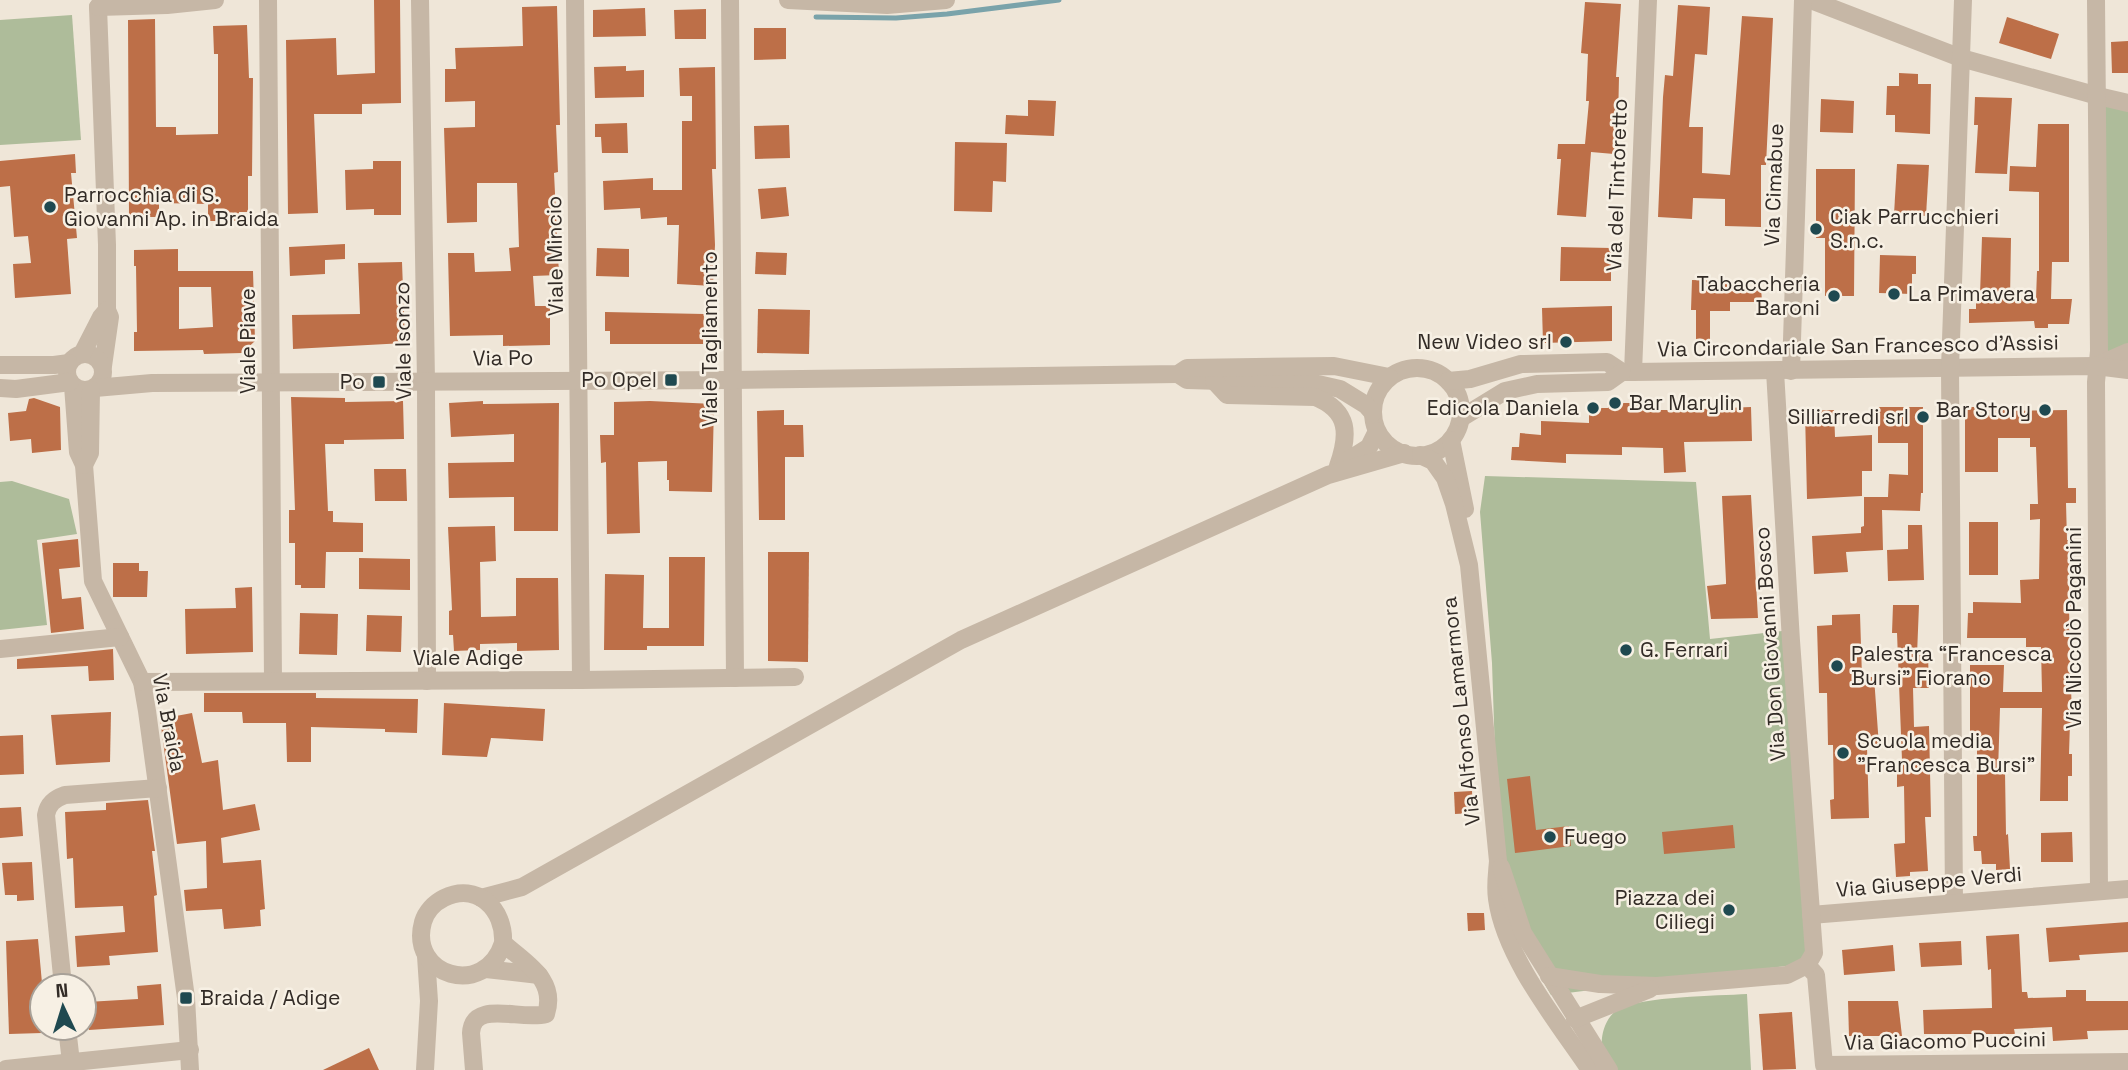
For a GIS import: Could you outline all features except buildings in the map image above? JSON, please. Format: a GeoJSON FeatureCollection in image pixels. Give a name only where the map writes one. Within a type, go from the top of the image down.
{"type":"FeatureCollection","features":[{"type":"Feature","properties":{"kind":"street"},"geometry":{"type":"LineString","coordinates":[[94,4],[167,5],[215,0]]}},
{"type":"Feature","properties":{"kind":"street","name":"Viale Piave"},"geometry":{"type":"LineString","coordinates":[[268,0],[274,681]]}},
{"type":"Feature","properties":{"kind":"street","name":"Viale Isonzo"},"geometry":{"type":"LineString","coordinates":[[420,0],[427,681]]}},
{"type":"Feature","properties":{"kind":"street","name":"Viale Mincio"},"geometry":{"type":"LineString","coordinates":[[575,0],[581,680]]}},
{"type":"Feature","properties":{"kind":"street","name":"Viale Tagliamento"},"geometry":{"type":"LineString","coordinates":[[730,0],[735,678]]}},
{"type":"Feature","properties":{"kind":"street"},"geometry":{"type":"LineString","coordinates":[[788,0],[887,5],[946,0]]}},
{"type":"Feature","properties":{"kind":"street","name":"Via del Tintoretto"},"geometry":{"type":"LineString","coordinates":[[1627,372],[1648,0]]}},
{"type":"Feature","properties":{"kind":"street","name":"Via Cimabue"},"geometry":{"type":"LineString","coordinates":[[1783,371],[1803,0]]}},
{"type":"Feature","properties":{"kind":"street"},"geometry":{"type":"LineString","coordinates":[[1954,903],[1950,369],[1963,0]]}},
{"type":"Feature","properties":{"kind":"street","name":"Via Niccolò Paganini"},"geometry":{"type":"LineString","coordinates":[[2096,0],[2099,891]]}},
{"type":"Feature","properties":{"kind":"street"},"geometry":{"type":"LineString","coordinates":[[1822,2],[1961,58],[2128,103]]}},
{"type":"Feature","properties":{"kind":"street","name":"Via Braida"},"geometry":{"type":"LineString","coordinates":[[84,465],[90,453],[98,379],[110,317],[107,310],[107,245],[94,4]]}},
{"type":"Feature","properties":{"kind":"street"},"geometry":{"type":"LineString","coordinates":[[76,358],[107,310]]}},
{"type":"Feature","properties":{"kind":"street","name":"Via Circondariale San Francesco d'Assisi"},"geometry":{"type":"LineString","coordinates":[[2096,366],[2128,352]]}},
{"type":"Feature","properties":{"kind":"street"},"geometry":{"type":"LineString","coordinates":[[0,365],[54,365],[76,358],[97,358],[98,379],[81,390],[71,384],[0,388]]}},
{"type":"Feature","properties":{"kind":"street","name":"Via Braida"},"geometry":{"type":"LineString","coordinates":[[76,358],[67,372],[71,384],[78,452],[84,465],[93,581],[142,682],[186,998],[190,1070]]}},
{"type":"Feature","properties":{"kind":"street","name":"Via Circondariale San Francesco d'Assisi"},"geometry":{"type":"LineString","coordinates":[[1448,381],[1470,379],[1521,364],[1607,362],[1627,372],[2096,366],[2128,370]]}},
{"type":"Feature","properties":{"kind":"street"},"geometry":{"type":"LineString","coordinates":[[1373,413],[1366,405],[1340,389],[1318,384],[1187,380],[1178,374],[1187,368],[1334,366],[1389,377]]}},
{"type":"Feature","properties":{"kind":"street"},"geometry":{"type":"LineString","coordinates":[[1333,471],[1412,454],[1432,453],[1451,440],[1461,418],[1459,398],[1448,381],[1438,373],[1413,368],[1389,377],[1374,400],[1373,413],[1377,431],[1393,449],[1412,454],[1433,461],[1445,478],[1468,558]]}},
{"type":"Feature","properties":{"kind":"street","name":"Via Don Giovanni Bosco"},"geometry":{"type":"LineString","coordinates":[[1783,371],[1791,642],[1811,915]]}},
{"type":"Feature","properties":{"kind":"street","name":"Via Circondariale San Francesco d'Assisi"},"geometry":{"type":"LineString","coordinates":[[1461,418],[1505,391],[1537,384],[1608,382],[1627,372]]}},
{"type":"Feature","properties":{"kind":"street","name":"Via Po"},"geometry":{"type":"LineString","coordinates":[[98,379],[152,383],[271,383],[1178,374]]}},
{"type":"Feature","properties":{"kind":"street"},"geometry":{"type":"LineString","coordinates":[[1214,381],[1227,395],[1315,397],[1327,402],[1340,415],[1345,429],[1344,448],[1333,471]]}},
{"type":"Feature","properties":{"kind":"street"},"geometry":{"type":"LineString","coordinates":[[481,898],[522,887],[961,640],[1333,471],[1369,447],[1377,431]]}},
{"type":"Feature","properties":{"kind":"street"},"geometry":{"type":"LineString","coordinates":[[1451,440],[1465,506],[1468,558]]}},
{"type":"Feature","properties":{"kind":"street","name":"Via Alfonso Lamarmora"},"geometry":{"type":"LineString","coordinates":[[1468,558],[1498,861],[1497,902],[1515,951],[1529,978],[1590,1070]]}},
{"type":"Feature","properties":{"kind":"street"},"geometry":{"type":"LineString","coordinates":[[0,649],[120,637]]}},
{"type":"Feature","properties":{"kind":"street","name":"Viale Adige"},"geometry":{"type":"LineString","coordinates":[[142,682],[795,677]]}},
{"type":"Feature","properties":{"kind":"street"},"geometry":{"type":"LineString","coordinates":[[62,972],[46,816],[48,806],[65,795],[158,788]]}},
{"type":"Feature","properties":{"kind":"street","name":"Via Alfonso Lamarmora"},"geometry":{"type":"LineString","coordinates":[[1498,861],[1523,933],[1549,976],[1598,1070]]}},
{"type":"Feature","properties":{"kind":"street"},"geometry":{"type":"LineString","coordinates":[[501,920],[522,887]]}},
{"type":"Feature","properties":{"kind":"street","name":"Via Giuseppe Verdi"},"geometry":{"type":"LineString","coordinates":[[1807,965],[1814,953],[1811,915],[2128,889]]}},
{"type":"Feature","properties":{"kind":"street"},"geometry":{"type":"LineString","coordinates":[[425,1070],[429,1001],[421,930],[432,907],[455,894],[468,894],[481,898],[496,911],[501,920],[503,943],[500,953],[486,969]]}},
{"type":"Feature","properties":{"kind":"street"},"geometry":{"type":"LineString","coordinates":[[474,1070],[471,1032],[473,1021],[486,1013],[533,1018],[546,1014],[550,1000],[546,985],[539,975],[503,943]]}},
{"type":"Feature","properties":{"kind":"street","name":"Via Alfonso Lamarmora"},"geometry":{"type":"LineString","coordinates":[[1515,951],[1568,1013],[1609,1070]]}},
{"type":"Feature","properties":{"kind":"street"},"geometry":{"type":"LineString","coordinates":[[426,956],[444,972],[456,976],[466,976],[486,969],[539,975]]}},
{"type":"Feature","properties":{"kind":"street"},"geometry":{"type":"LineString","coordinates":[[1549,976],[1600,984],[1657,986],[1787,975],[1807,965]]}},
{"type":"Feature","properties":{"kind":"street","name":"Via Giacomo Puccini"},"geometry":{"type":"LineString","coordinates":[[1807,965],[1816,975],[1824,1065],[1998,1066],[2128,1062]]}},
{"type":"Feature","properties":{"kind":"street"},"geometry":{"type":"LineString","coordinates":[[429,1001],[456,976]]}},
{"type":"Feature","properties":{"kind":"street"},"geometry":{"type":"LineString","coordinates":[[1568,1013],[1600,984]]}},
{"type":"Feature","properties":{"kind":"street"},"geometry":{"type":"LineString","coordinates":[[1568,1013],[1657,986]]}},
{"type":"Feature","properties":{"kind":"street"},"geometry":{"type":"LineString","coordinates":[[69,1042],[71,1062]]}},
{"type":"Feature","properties":{"kind":"street"},"geometry":{"type":"LineString","coordinates":[[6,1069],[190,1050]]}},
{"type":"Feature","properties":{"kind":"green space"},"geometry":{"type":"Polygon","coordinates":[[[72,15],[81,140],[0,145],[0,20],[72,15]]]}},
{"type":"Feature","properties":{"kind":"green space"},"geometry":{"type":"Polygon","coordinates":[[[2097,95],[2128,100],[2128,361],[2099,364],[2097,95]]]}},
{"type":"Feature","properties":{"kind":"green space"},"geometry":{"type":"Polygon","coordinates":[[[1485,476],[1696,482],[1710,639],[1782,631],[1810,963],[1551,995],[1505,916],[1499,874],[1492,663],[1480,512],[1485,476]]]}},
{"type":"Feature","properties":{"kind":"green space"},"geometry":{"type":"Polygon","coordinates":[[[12,481],[69,499],[77,534],[37,540],[47,625],[0,630],[0,482],[12,481]]]}},
{"type":"Feature","properties":{"kind":"green space"},"geometry":{"type":"Polygon","coordinates":[[[1747,994],[1751,1070],[1613,1070],[1604,1057],[1602,1044],[1606,1023],[1619,1009],[1662,999],[1747,994]]]}},
{"type":"Feature","properties":{"kind":"waterway"},"geometry":{"type":"LineString","coordinates":[[816,17],[896,18],[1059,0]]}},
{"type":"Feature","properties":{"kind":"place","name":"Parrocchia di S. Giovanni Ap. in Braida"},"geometry":{"type":"Point","coordinates":[50,207]}},
{"type":"Feature","properties":{"kind":"place","name":"Ciak Parrucchieri S.n.c."},"geometry":{"type":"Point","coordinates":[1816,229]}},
{"type":"Feature","properties":{"kind":"place","name":"La Primavera"},"geometry":{"type":"Point","coordinates":[1894,294]}},
{"type":"Feature","properties":{"kind":"place","name":"Tabaccheria Baroni"},"geometry":{"type":"Point","coordinates":[1834,296]}},
{"type":"Feature","properties":{"kind":"place","name":"New Video srl"},"geometry":{"type":"Point","coordinates":[1566,342]}},
{"type":"Feature","properties":{"kind":"place","name":"Po Opel"},"geometry":{"type":"Point","coordinates":[671,380]}},
{"type":"Feature","properties":{"kind":"place","name":"Po"},"geometry":{"type":"Point","coordinates":[379,382]}},
{"type":"Feature","properties":{"kind":"place","name":"Bar Marylin"},"geometry":{"type":"Point","coordinates":[1615,403]}},
{"type":"Feature","properties":{"kind":"place","name":"Edicola Daniela"},"geometry":{"type":"Point","coordinates":[1593,408]}},
{"type":"Feature","properties":{"kind":"place","name":"Bar Story"},"geometry":{"type":"Point","coordinates":[2045,410]}},
{"type":"Feature","properties":{"kind":"place","name":"Silliarredi srl"},"geometry":{"type":"Point","coordinates":[1923,417]}},
{"type":"Feature","properties":{"kind":"place","name":"G. Ferrari"},"geometry":{"type":"Point","coordinates":[1626,650]}},
{"type":"Feature","properties":{"kind":"place","name":"Palestra “Francesca Bursi” Fiorano"},"geometry":{"type":"Point","coordinates":[1837,666]}},
{"type":"Feature","properties":{"kind":"place","name":"Scuola media \"Francesca Bursi\""},"geometry":{"type":"Point","coordinates":[1843,753]}},
{"type":"Feature","properties":{"kind":"place","name":"Fuego"},"geometry":{"type":"Point","coordinates":[1550,837]}},
{"type":"Feature","properties":{"kind":"place","name":"Piazza dei Ciliegi"},"geometry":{"type":"Point","coordinates":[1729,910]}},
{"type":"Feature","properties":{"kind":"place","name":"Braida / Adige"},"geometry":{"type":"Point","coordinates":[186,998]}}]}
